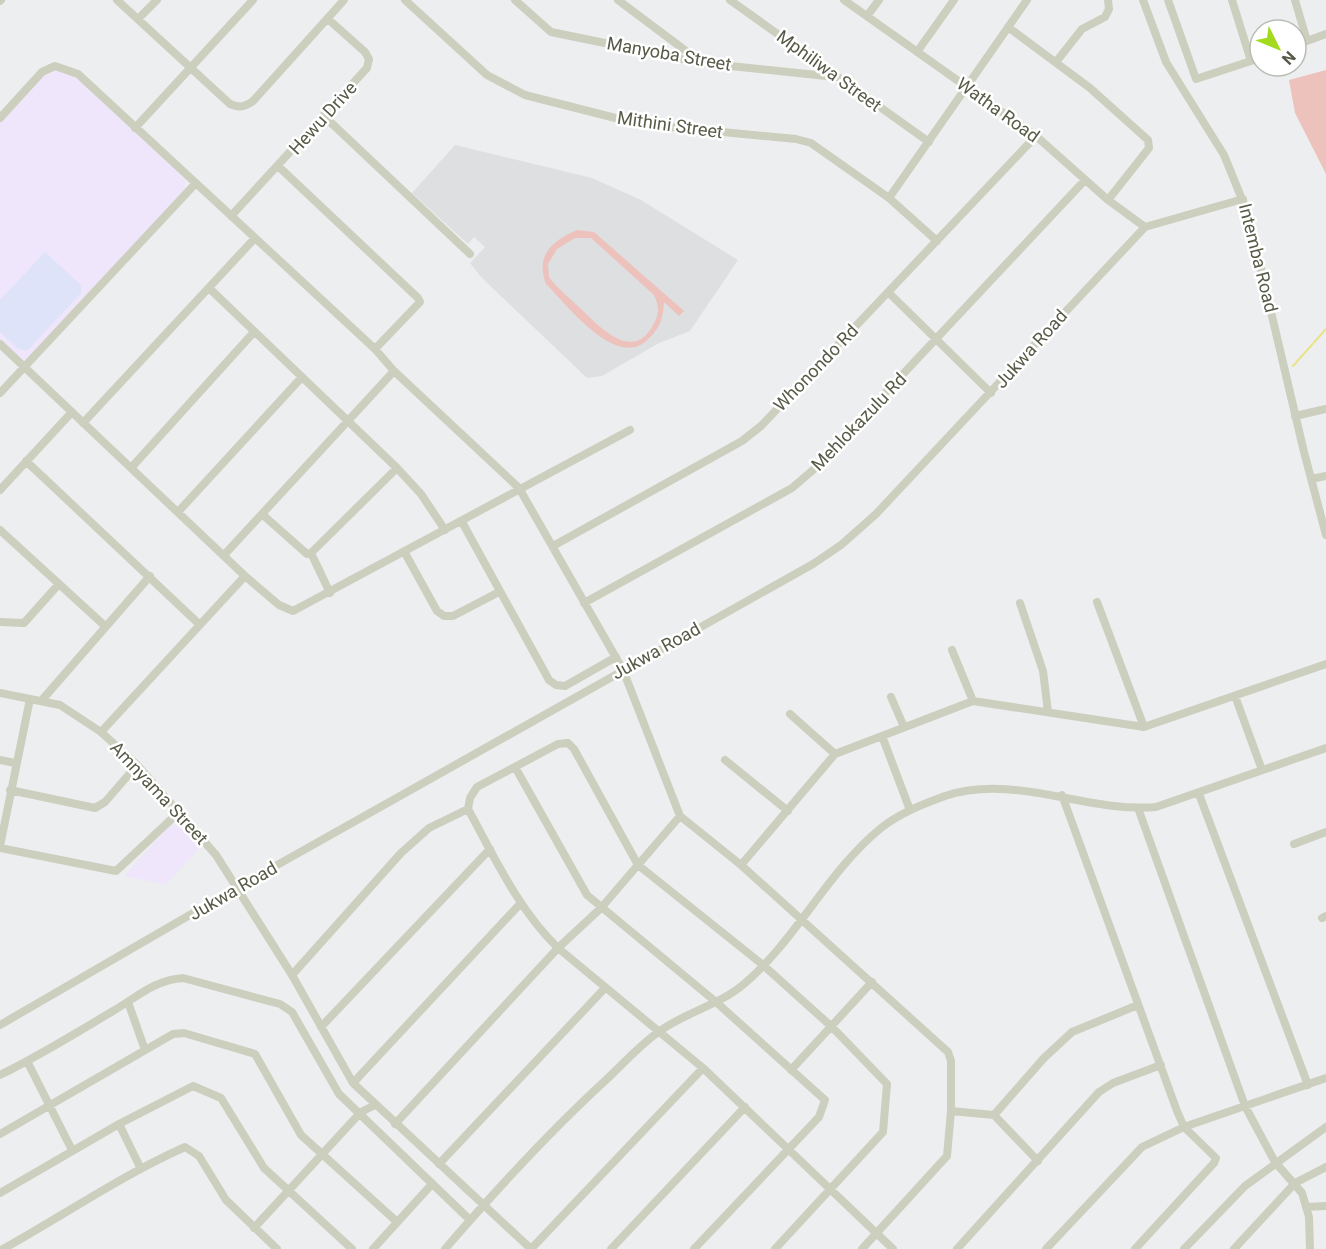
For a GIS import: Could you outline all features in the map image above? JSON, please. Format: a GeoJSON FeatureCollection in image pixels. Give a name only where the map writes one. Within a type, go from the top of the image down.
{"type":"FeatureCollection","features":[{"type":"Feature","properties":{"kind":"street"},"geometry":{"type":"LineString","coordinates":[[117,0],[230,104],[245,106],[344,0]]}},
{"type":"Feature","properties":{"kind":"street"},"geometry":{"type":"LineString","coordinates":[[138,20],[157,0]]}},
{"type":"Feature","properties":{"kind":"street"},"geometry":{"type":"LineString","coordinates":[[135,128],[253,0]]}},
{"type":"Feature","properties":{"kind":"street","name":"Mithini Street"},"geometry":{"type":"LineString","coordinates":[[405,0],[487,75],[507,88],[639,124],[803,141],[823,149],[889,198],[937,241]]}},
{"type":"Feature","properties":{"kind":"street","name":"Manyoba Street"},"geometry":{"type":"LineString","coordinates":[[515,0],[551,32],[702,63],[836,77]]}},
{"type":"Feature","properties":{"kind":"street"},"geometry":{"type":"LineString","coordinates":[[618,0],[702,63]]}},
{"type":"Feature","properties":{"kind":"street","name":"Mphiliwa Street"},"geometry":{"type":"LineString","coordinates":[[730,0],[929,142]]}},
{"type":"Feature","properties":{"kind":"street","name":"Watha Road"},"geometry":{"type":"LineString","coordinates":[[844,0],[1036,136],[1108,200],[1145,227]]}},
{"type":"Feature","properties":{"kind":"street"},"geometry":{"type":"LineString","coordinates":[[867,16],[879,0]]}},
{"type":"Feature","properties":{"kind":"street"},"geometry":{"type":"LineString","coordinates":[[917,52],[954,0]]}},
{"type":"Feature","properties":{"kind":"street"},"geometry":{"type":"LineString","coordinates":[[889,198],[1027,0]]}},
{"type":"Feature","properties":{"kind":"street"},"geometry":{"type":"LineString","coordinates":[[1056,62],[1082,29],[1105,17],[1109,9],[1108,0]]}},
{"type":"Feature","properties":{"kind":"street","name":"Intemba Road"},"geometry":{"type":"LineString","coordinates":[[1143,0],[1166,62],[1224,155],[1253,227],[1295,416],[1326,535]]}},
{"type":"Feature","properties":{"kind":"street"},"geometry":{"type":"LineString","coordinates":[[1168,0],[1196,79],[1248,62]]}},
{"type":"Feature","properties":{"kind":"street"},"geometry":{"type":"LineString","coordinates":[[1232,0],[1248,51]]}},
{"type":"Feature","properties":{"kind":"street"},"geometry":{"type":"LineString","coordinates":[[1295,0],[1300,18]]}},
{"type":"Feature","properties":{"kind":"street","name":"Hewu Drive"},"geometry":{"type":"LineString","coordinates":[[231,216],[325,117],[367,68],[369,59],[365,52],[328,19]]}},
{"type":"Feature","properties":{"kind":"street"},"geometry":{"type":"LineString","coordinates":[[1008,27],[1056,62],[1148,140],[1149,148],[1108,200]]}},
{"type":"Feature","properties":{"kind":"street"},"geometry":{"type":"LineString","coordinates":[[1308,41],[1326,34]]}},
{"type":"Feature","properties":{"kind":"street"},"geometry":{"type":"LineString","coordinates":[[0,118],[42,72],[54,66],[78,74],[375,349],[394,371],[519,488],[623,670],[680,816],[803,919],[948,1052],[951,1061],[951,1111],[947,1156],[862,1249]]}},
{"type":"Feature","properties":{"kind":"street"},"geometry":{"type":"LineString","coordinates":[[325,117],[470,254]]}},
{"type":"Feature","properties":{"kind":"street","name":"Whonondo Rd"},"geometry":{"type":"LineString","coordinates":[[554,546],[742,441],[761,426],[1036,136]]}},
{"type":"Feature","properties":{"kind":"street"},"geometry":{"type":"LineString","coordinates":[[278,166],[418,298],[420,302],[375,349]]}},
{"type":"Feature","properties":{"kind":"street","name":"Mehlokazulu Rd"},"geometry":{"type":"LineString","coordinates":[[584,603],[792,488],[813,470],[937,341],[1085,180]]}},
{"type":"Feature","properties":{"kind":"street"},"geometry":{"type":"LineString","coordinates":[[0,393],[196,183]]}},
{"type":"Feature","properties":{"kind":"street"},"geometry":{"type":"LineString","coordinates":[[1145,227],[1243,199]]}},
{"type":"Feature","properties":{"kind":"street","name":"Jukwa Road"},"geometry":{"type":"LineString","coordinates":[[0,1026],[238,887],[813,564],[841,545],[876,514],[1145,227]]}},
{"type":"Feature","properties":{"kind":"street"},"geometry":{"type":"LineString","coordinates":[[84,423],[255,238]]}},
{"type":"Feature","properties":{"kind":"street"},"geometry":{"type":"LineString","coordinates":[[208,288],[397,468],[421,494],[445,530]]}},
{"type":"Feature","properties":{"kind":"street"},"geometry":{"type":"LineString","coordinates":[[888,292],[991,393]]}},
{"type":"Feature","properties":{"kind":"street"},"geometry":{"type":"LineString","coordinates":[[131,468],[254,332]]}},
{"type":"Feature","properties":{"kind":"street"},"geometry":{"type":"LineString","coordinates":[[0,344],[225,554],[245,576],[279,605],[293,611],[405,553],[519,488],[630,430]]}},
{"type":"Feature","properties":{"kind":"street"},"geometry":{"type":"LineString","coordinates":[[225,554],[394,371]]}},
{"type":"Feature","properties":{"kind":"street"},"geometry":{"type":"LineString","coordinates":[[178,512],[302,377]]}},
{"type":"Feature","properties":{"kind":"street"},"geometry":{"type":"LineString","coordinates":[[1295,416],[1326,409]]}},
{"type":"Feature","properties":{"kind":"street"},"geometry":{"type":"LineString","coordinates":[[0,490],[72,412]]}},
{"type":"Feature","properties":{"kind":"street"},"geometry":{"type":"LineString","coordinates":[[26,461],[199,624]]}},
{"type":"Feature","properties":{"kind":"street"},"geometry":{"type":"LineString","coordinates":[[263,514],[307,554],[311,553],[397,468]]}},
{"type":"Feature","properties":{"kind":"street"},"geometry":{"type":"LineString","coordinates":[[1311,479],[1326,476]]}},
{"type":"Feature","properties":{"kind":"street"},"geometry":{"type":"LineString","coordinates":[[462,522],[549,680],[556,685],[565,686],[615,657]]}},
{"type":"Feature","properties":{"kind":"street"},"geometry":{"type":"LineString","coordinates":[[0,530],[105,626]]}},
{"type":"Feature","properties":{"kind":"street"},"geometry":{"type":"LineString","coordinates":[[311,553],[330,593]]}},
{"type":"Feature","properties":{"kind":"street"},"geometry":{"type":"LineString","coordinates":[[405,553],[437,611],[444,616],[453,616],[499,592]]}},
{"type":"Feature","properties":{"kind":"street"},"geometry":{"type":"LineString","coordinates":[[42,700],[150,576]]}},
{"type":"Feature","properties":{"kind":"street"},"geometry":{"type":"LineString","coordinates":[[101,732],[245,576]]}},
{"type":"Feature","properties":{"kind":"street"},"geometry":{"type":"LineString","coordinates":[[0,622],[24,623],[58,585]]}},
{"type":"Feature","properties":{"kind":"street"},"geometry":{"type":"LineString","coordinates":[[1097,602],[1143,727]]}},
{"type":"Feature","properties":{"kind":"street"},"geometry":{"type":"LineString","coordinates":[[1020,603],[1043,672],[1048,712]]}},
{"type":"Feature","properties":{"kind":"street"},"geometry":{"type":"LineString","coordinates":[[952,650],[973,701]]}},
{"type":"Feature","properties":{"kind":"street"},"geometry":{"type":"LineString","coordinates":[[741,865],[835,754],[973,701],[1143,727],[1326,664]]}},
{"type":"Feature","properties":{"kind":"street","name":"Amnyama Street"},"geometry":{"type":"LineString","coordinates":[[0,693],[42,700],[66,708],[101,732],[137,765],[216,855],[238,887],[292,975],[353,1083],[531,1249]]}},
{"type":"Feature","properties":{"kind":"street"},"geometry":{"type":"LineString","coordinates":[[1235,696],[1262,771]]}},
{"type":"Feature","properties":{"kind":"street"},"geometry":{"type":"LineString","coordinates":[[891,697],[904,727]]}},
{"type":"Feature","properties":{"kind":"street"},"geometry":{"type":"LineString","coordinates":[[30,699],[15,763],[0,847],[116,871],[179,812]]}},
{"type":"Feature","properties":{"kind":"street"},"geometry":{"type":"LineString","coordinates":[[790,714],[835,754]]}},
{"type":"Feature","properties":{"kind":"street"},"geometry":{"type":"LineString","coordinates":[[882,736],[910,810]]}},
{"type":"Feature","properties":{"kind":"street"},"geometry":{"type":"LineString","coordinates":[[775,1249],[831,1189],[883,1132],[887,1092],[883,1078],[832,1027],[763,965],[638,865],[568,743],[558,744],[477,787],[470,798],[468,809],[520,904],[538,928],[604,988],[703,1068],[745,1107],[787,1149],[831,1189],[893,1249]]}},
{"type":"Feature","properties":{"kind":"street"},"geometry":{"type":"LineString","coordinates":[[445,1249],[569,1114],[657,1032],[716,1002],[743,984],[763,965],[803,919],[866,842],[882,827],[910,810],[969,790],[1021,791],[1062,795],[1138,808],[1156,807],[1199,794],[1326,748]]}},
{"type":"Feature","properties":{"kind":"street"},"geometry":{"type":"LineString","coordinates":[[0,760],[15,763]]}},
{"type":"Feature","properties":{"kind":"street"},"geometry":{"type":"LineString","coordinates":[[725,760],[788,812]]}},
{"type":"Feature","properties":{"kind":"street"},"geometry":{"type":"LineString","coordinates":[[10,790],[95,808],[105,802],[137,765]]}},
{"type":"Feature","properties":{"kind":"street"},"geometry":{"type":"LineString","coordinates":[[515,767],[578,882],[601,908],[716,1002],[825,1100],[819,1117],[694,1249]]}},
{"type":"Feature","properties":{"kind":"street"},"geometry":{"type":"LineString","coordinates":[[1199,794],[1308,1085]]}},
{"type":"Feature","properties":{"kind":"street"},"geometry":{"type":"LineString","coordinates":[[1062,795],[1184,1127],[1212,1152],[1214,1163],[1135,1249]]}},
{"type":"Feature","properties":{"kind":"street"},"geometry":{"type":"LineString","coordinates":[[1138,808],[1245,1106],[1275,1162],[1296,1183],[1306,1207],[1310,1249]]}},
{"type":"Feature","properties":{"kind":"street"},"geometry":{"type":"LineString","coordinates":[[292,975],[401,854],[429,828],[468,809]]}},
{"type":"Feature","properties":{"kind":"street"},"geometry":{"type":"LineString","coordinates":[[395,1124],[558,948],[601,908],[680,816]]}},
{"type":"Feature","properties":{"kind":"street"},"geometry":{"type":"LineString","coordinates":[[1294,844],[1326,832]]}},
{"type":"Feature","properties":{"kind":"street"},"geometry":{"type":"LineString","coordinates":[[321,1027],[490,849]]}},
{"type":"Feature","properties":{"kind":"street"},"geometry":{"type":"LineString","coordinates":[[353,1083],[520,904]]}},
{"type":"Feature","properties":{"kind":"street"},"geometry":{"type":"LineString","coordinates":[[0,1075],[157,983],[183,978],[280,1004],[297,1018],[339,1094],[361,1112],[470,1220]]}},
{"type":"Feature","properties":{"kind":"street"},"geometry":{"type":"LineString","coordinates":[[791,1070],[872,982]]}},
{"type":"Feature","properties":{"kind":"street"},"geometry":{"type":"LineString","coordinates":[[438,1164],[604,988]]}},
{"type":"Feature","properties":{"kind":"street"},"geometry":{"type":"LineString","coordinates":[[128,1002],[145,1050]]}},
{"type":"Feature","properties":{"kind":"street"},"geometry":{"type":"LineString","coordinates":[[994,1115],[1044,1058],[1072,1032],[1138,1005]]}},
{"type":"Feature","properties":{"kind":"street"},"geometry":{"type":"LineString","coordinates":[[0,1134],[173,1034],[181,1033],[251,1052],[258,1057],[301,1135],[396,1221]]}},
{"type":"Feature","properties":{"kind":"street"},"geometry":{"type":"LineString","coordinates":[[27,1061],[72,1150]]}},
{"type":"Feature","properties":{"kind":"street"},"geometry":{"type":"LineString","coordinates":[[957,1249],[1104,1087],[1161,1065]]}},
{"type":"Feature","properties":{"kind":"street"},"geometry":{"type":"LineString","coordinates":[[531,1249],[703,1068]]}},
{"type":"Feature","properties":{"kind":"street"},"geometry":{"type":"LineString","coordinates":[[1046,1249],[1136,1152],[1184,1127],[1326,1078]]}},
{"type":"Feature","properties":{"kind":"street"},"geometry":{"type":"LineString","coordinates":[[0,1193],[72,1150],[191,1086],[217,1094],[223,1100],[264,1168],[352,1249]]}},
{"type":"Feature","properties":{"kind":"street"},"geometry":{"type":"LineString","coordinates":[[254,1228],[361,1112],[375,1105]]}},
{"type":"Feature","properties":{"kind":"street"},"geometry":{"type":"LineString","coordinates":[[611,1249],[745,1107]]}},
{"type":"Feature","properties":{"kind":"street"},"geometry":{"type":"LineString","coordinates":[[951,1111],[994,1115],[1038,1161]]}},
{"type":"Feature","properties":{"kind":"street"},"geometry":{"type":"LineString","coordinates":[[119,1124],[140,1167]]}},
{"type":"Feature","properties":{"kind":"street"},"geometry":{"type":"LineString","coordinates":[[1184,1249],[1245,1186],[1326,1127]]}},
{"type":"Feature","properties":{"kind":"street"},"geometry":{"type":"LineString","coordinates":[[3,1249],[92,1198],[140,1167],[185,1147],[193,1150],[199,1156],[222,1196],[277,1249]]}},
{"type":"Feature","properties":{"kind":"street"},"geometry":{"type":"LineString","coordinates":[[1234,1249],[1296,1183],[1326,1167]]}},
{"type":"Feature","properties":{"kind":"street"},"geometry":{"type":"LineString","coordinates":[[373,1249],[432,1184]]}},
{"type":"Feature","properties":{"kind":"street"},"geometry":{"type":"LineString","coordinates":[[1306,1207],[1326,1206]]}},
{"type":"Feature","properties":{"kind":"shaded area"},"geometry":{"type":"Polygon","coordinates":[[[56,70],[69,73],[76,78],[185,179],[185,189],[24,363],[0,340],[0,123],[42,77],[56,70]]]}},
{"type":"Feature","properties":{"kind":"shaded area"},"geometry":{"type":"Polygon","coordinates":[[[1326,70],[1326,174],[1295,113],[1289,80],[1308,78],[1308,75],[1326,70]]]}},
{"type":"Feature","properties":{"kind":"shaded area"},"geometry":{"type":"Polygon","coordinates":[[[455,145],[592,178],[641,200],[738,260],[690,331],[659,343],[602,376],[587,378],[481,277],[470,263],[485,247],[474,237],[468,244],[412,193],[455,145]]]}},
{"type":"Feature","properties":{"kind":"shaded area"},"geometry":{"type":"Polygon","coordinates":[[[577,230],[594,232],[684,311],[679,316],[664,302],[663,314],[657,329],[645,342],[633,348],[619,346],[605,340],[591,330],[546,284],[543,274],[544,257],[548,250],[560,239],[577,230]],[[575,238],[557,249],[548,264],[549,277],[607,332],[626,341],[636,341],[645,336],[657,317],[658,306],[654,295],[591,238],[575,238]]]}},
{"type":"Feature","properties":{"kind":"shaded area"},"geometry":{"type":"Polygon","coordinates":[[[45,252],[82,286],[81,293],[27,351],[17,348],[0,332],[0,300],[45,252]]]}},
{"type":"Feature","properties":{"kind":"shaded area"},"geometry":{"type":"Polygon","coordinates":[[[171,825],[180,826],[194,839],[199,849],[165,885],[124,876],[171,825]]]}},
{"type":"Feature","properties":{"kind":"waterway"},"geometry":{"type":"LineString","coordinates":[[1293,366],[1326,329]]}}]}
